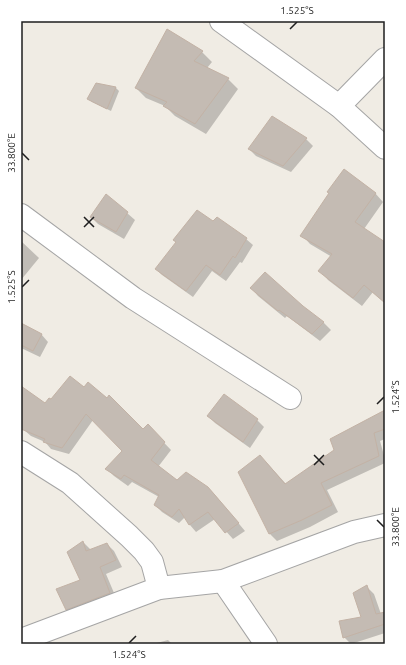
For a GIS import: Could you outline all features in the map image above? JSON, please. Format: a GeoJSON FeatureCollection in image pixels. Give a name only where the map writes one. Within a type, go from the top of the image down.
{"type":"FeatureCollection","features":[{"type":"Feature","properties":{"kind":"street"},"geometry":{"type":"LineString","coordinates":[[221,21],[339,106],[385,148]]}},
{"type":"Feature","properties":{"kind":"street"},"geometry":{"type":"LineString","coordinates":[[339,106],[385,60]]}},
{"type":"Feature","properties":{"kind":"street"},"geometry":{"type":"LineString","coordinates":[[21,215],[132,298],[290,398]]}},
{"type":"Feature","properties":{"kind":"street"},"geometry":{"type":"LineString","coordinates":[[21,452],[70,483],[129,536],[152,562],[159,588]]}},
{"type":"Feature","properties":{"kind":"street"},"geometry":{"type":"LineString","coordinates":[[21,640],[159,588],[223,581],[354,532],[385,525]]}},
{"type":"Feature","properties":{"kind":"street"},"geometry":{"type":"LineString","coordinates":[[223,581],[266,644]]}},
{"type":"Feature","properties":{"kind":"building"},"geometry":{"type":"Polygon","coordinates":[[[167,29],[203,51],[194,61],[229,78],[195,124],[163,106],[167,102],[135,88],[167,29]]]}},
{"type":"Feature","properties":{"kind":"building"},"geometry":{"type":"Polygon","coordinates":[[[96,83],[116,87],[107,109],[87,99],[96,83]]]}},
{"type":"Feature","properties":{"kind":"building"},"geometry":{"type":"Polygon","coordinates":[[[272,116],[307,138],[283,166],[248,149],[272,116]]]}},
{"type":"Feature","properties":{"kind":"building"},"geometry":{"type":"Polygon","coordinates":[[[344,169],[376,193],[355,222],[385,242],[385,303],[364,285],[353,298],[318,271],[332,254],[300,236],[329,193],[327,192],[344,169]]]}},
{"type":"Feature","properties":{"kind":"building"},"geometry":{"type":"Polygon","coordinates":[[[106,194],[128,212],[116,232],[90,217],[106,194]]]}},
{"type":"Feature","properties":{"kind":"building"},"geometry":{"type":"Polygon","coordinates":[[[197,210],[213,221],[217,217],[247,238],[235,258],[233,256],[220,275],[206,265],[186,291],[155,269],[176,242],[173,240],[197,210]]]}},
{"type":"Feature","properties":{"kind":"building"},"geometry":{"type":"Polygon","coordinates":[[[265,272],[303,306],[324,322],[312,334],[279,310],[278,311],[250,288],[265,272]]]}},
{"type":"Feature","properties":{"kind":"building"},"geometry":{"type":"Polygon","coordinates":[[[21,323],[42,334],[33,351],[21,345],[21,323]]]}},
{"type":"Feature","properties":{"kind":"building"},"geometry":{"type":"Polygon","coordinates":[[[70,376],[84,387],[88,382],[107,398],[109,395],[143,429],[148,424],[165,442],[151,460],[177,480],[186,472],[208,487],[239,523],[225,533],[208,512],[189,525],[179,509],[172,517],[154,505],[159,495],[124,475],[121,479],[105,469],[122,451],[86,414],[62,448],[43,442],[45,439],[21,429],[21,386],[45,403],[49,398],[51,399],[70,376]]]}},
{"type":"Feature","properties":{"kind":"building"},"geometry":{"type":"Polygon","coordinates":[[[224,394],[258,419],[243,442],[207,416],[224,394]]]}},
{"type":"Feature","properties":{"kind":"building"},"geometry":{"type":"Polygon","coordinates":[[[385,410],[385,429],[374,433],[379,456],[321,483],[332,505],[269,534],[238,472],[260,455],[285,484],[334,450],[330,439],[385,410]]]}},
{"type":"Feature","properties":{"kind":"building"},"geometry":{"type":"Polygon","coordinates":[[[83,541],[86,551],[107,543],[116,560],[100,567],[110,593],[66,610],[56,589],[80,580],[67,552],[83,541]]]}},
{"type":"Feature","properties":{"kind":"building"},"geometry":{"type":"Polygon","coordinates":[[[367,585],[376,614],[385,612],[385,624],[343,638],[339,621],[361,617],[353,593],[367,585]]]}}]}
